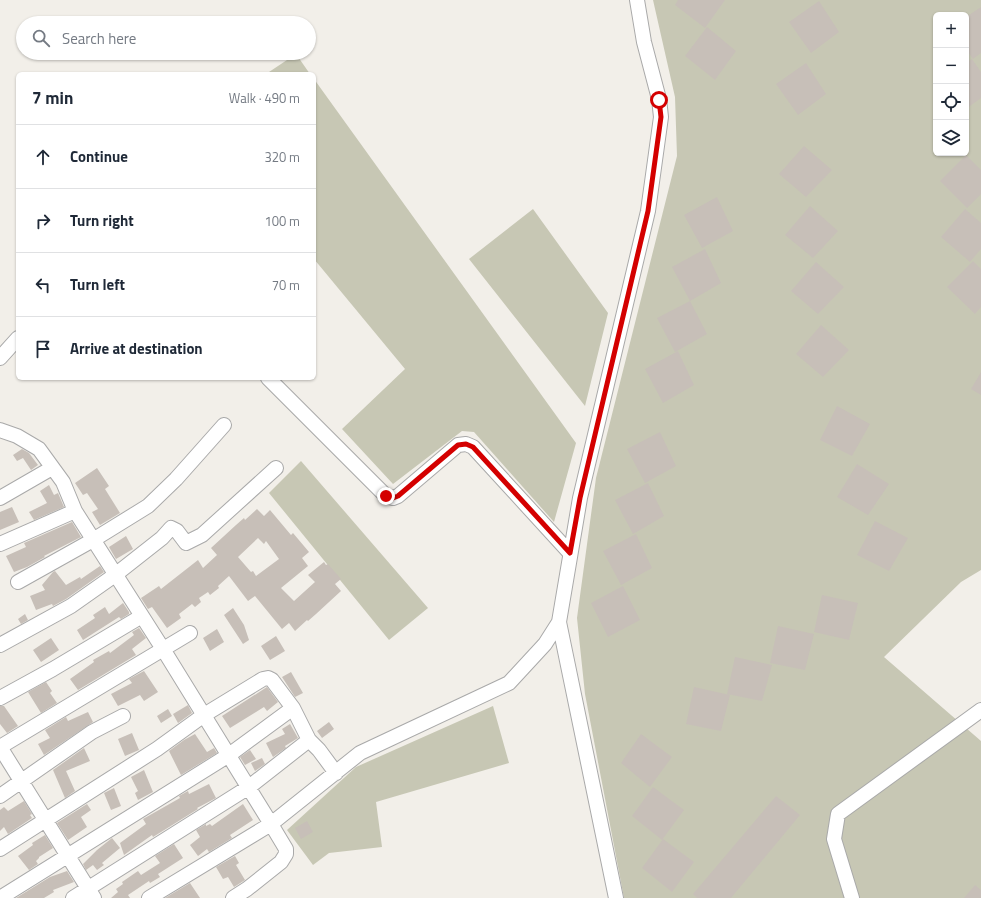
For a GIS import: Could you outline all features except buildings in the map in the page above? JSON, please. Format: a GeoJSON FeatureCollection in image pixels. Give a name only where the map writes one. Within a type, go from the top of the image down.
{"type":"FeatureCollection","features":[{"type":"Feature","properties":{"kind":"street"},"geometry":{"type":"LineString","coordinates":[[150,898],[271,824],[360,753],[509,683],[545,644],[559,622],[566,588],[570,553],[580,498],[648,211],[661,117],[659,100],[644,42],[637,0]]}},
{"type":"Feature","properties":{"kind":"street"},"geometry":{"type":"LineString","coordinates":[[0,358],[16,340]]}},
{"type":"Feature","properties":{"kind":"street"},"geometry":{"type":"LineString","coordinates":[[270,380],[386,496],[393,498],[398,496],[458,445],[466,444],[473,447],[570,553]]}},
{"type":"Feature","properties":{"kind":"street"},"geometry":{"type":"LineString","coordinates":[[18,582],[93,540],[148,506],[176,479],[224,424]]}},
{"type":"Feature","properties":{"kind":"street"},"geometry":{"type":"LineString","coordinates":[[3,433],[17,436],[39,449],[63,482],[75,511],[286,848],[286,854],[281,862],[247,889],[232,898]]}},
{"type":"Feature","properties":{"kind":"street"},"geometry":{"type":"LineString","coordinates":[[0,498],[52,468]]}},
{"type":"Feature","properties":{"kind":"street"},"geometry":{"type":"LineString","coordinates":[[0,645],[71,606],[115,575],[162,538],[171,528],[177,531],[186,543],[202,535],[276,468]]}},
{"type":"Feature","properties":{"kind":"street"},"geometry":{"type":"LineString","coordinates":[[0,544],[75,511]]}},
{"type":"Feature","properties":{"kind":"street"},"geometry":{"type":"LineString","coordinates":[[0,698],[53,669],[142,616]]}},
{"type":"Feature","properties":{"kind":"street"},"geometry":{"type":"LineString","coordinates":[[559,622],[616,898]]}},
{"type":"Feature","properties":{"kind":"street"},"geometry":{"type":"LineString","coordinates":[[91,893],[0,747],[190,633]]}},
{"type":"Feature","properties":{"kind":"street"},"geometry":{"type":"LineString","coordinates":[[0,849],[157,749],[204,715],[263,679],[268,678],[272,680],[293,708],[310,740],[336,773]]}},
{"type":"Feature","properties":{"kind":"street"},"geometry":{"type":"LineString","coordinates":[[0,898],[66,855],[229,755],[293,708]]}},
{"type":"Feature","properties":{"kind":"street"},"geometry":{"type":"LineString","coordinates":[[852,898],[834,839],[838,814],[981,710]]}},
{"type":"Feature","properties":{"kind":"street"},"geometry":{"type":"LineString","coordinates":[[0,796],[92,732],[123,716]]}},
{"type":"Feature","properties":{"kind":"street"},"geometry":{"type":"LineString","coordinates":[[73,898],[91,893],[249,787],[310,740]]}},
{"type":"Feature","properties":{"kind":"shaded area"},"geometry":{"type":"Polygon","coordinates":[[[653,0],[981,0],[981,570],[961,582],[884,657],[981,741],[981,898],[624,898],[585,694],[577,618],[596,478],[677,156],[675,97],[653,0]]]}},
{"type":"Feature","properties":{"kind":"shaded area"},"geometry":{"type":"Polygon","coordinates":[[[287,60],[300,60],[309,72],[269,72],[287,60]]]}},
{"type":"Feature","properties":{"kind":"shaded area"},"geometry":{"type":"Polygon","coordinates":[[[316,82],[576,443],[554,522],[474,432],[462,431],[393,484],[342,429],[405,369],[316,261],[316,82]]]}},
{"type":"Feature","properties":{"kind":"shaded area"},"geometry":{"type":"Polygon","coordinates":[[[533,209],[608,313],[585,406],[469,259],[533,209]]]}},
{"type":"Feature","properties":{"kind":"shaded area"},"geometry":{"type":"Polygon","coordinates":[[[301,461],[428,608],[389,640],[269,493],[301,461]]]}},
{"type":"Feature","properties":{"kind":"shaded area"},"geometry":{"type":"Polygon","coordinates":[[[493,706],[509,763],[376,802],[382,847],[329,853],[313,865],[287,830],[356,767],[493,706]]]}},
{"type":"Feature","properties":{"kind":"route"},"geometry":{"type":"LineString","coordinates":[[386,496],[393,498],[398,496],[458,445],[466,444],[473,447],[570,553],[580,498],[651,199],[661,117],[659,100]]}}]}
